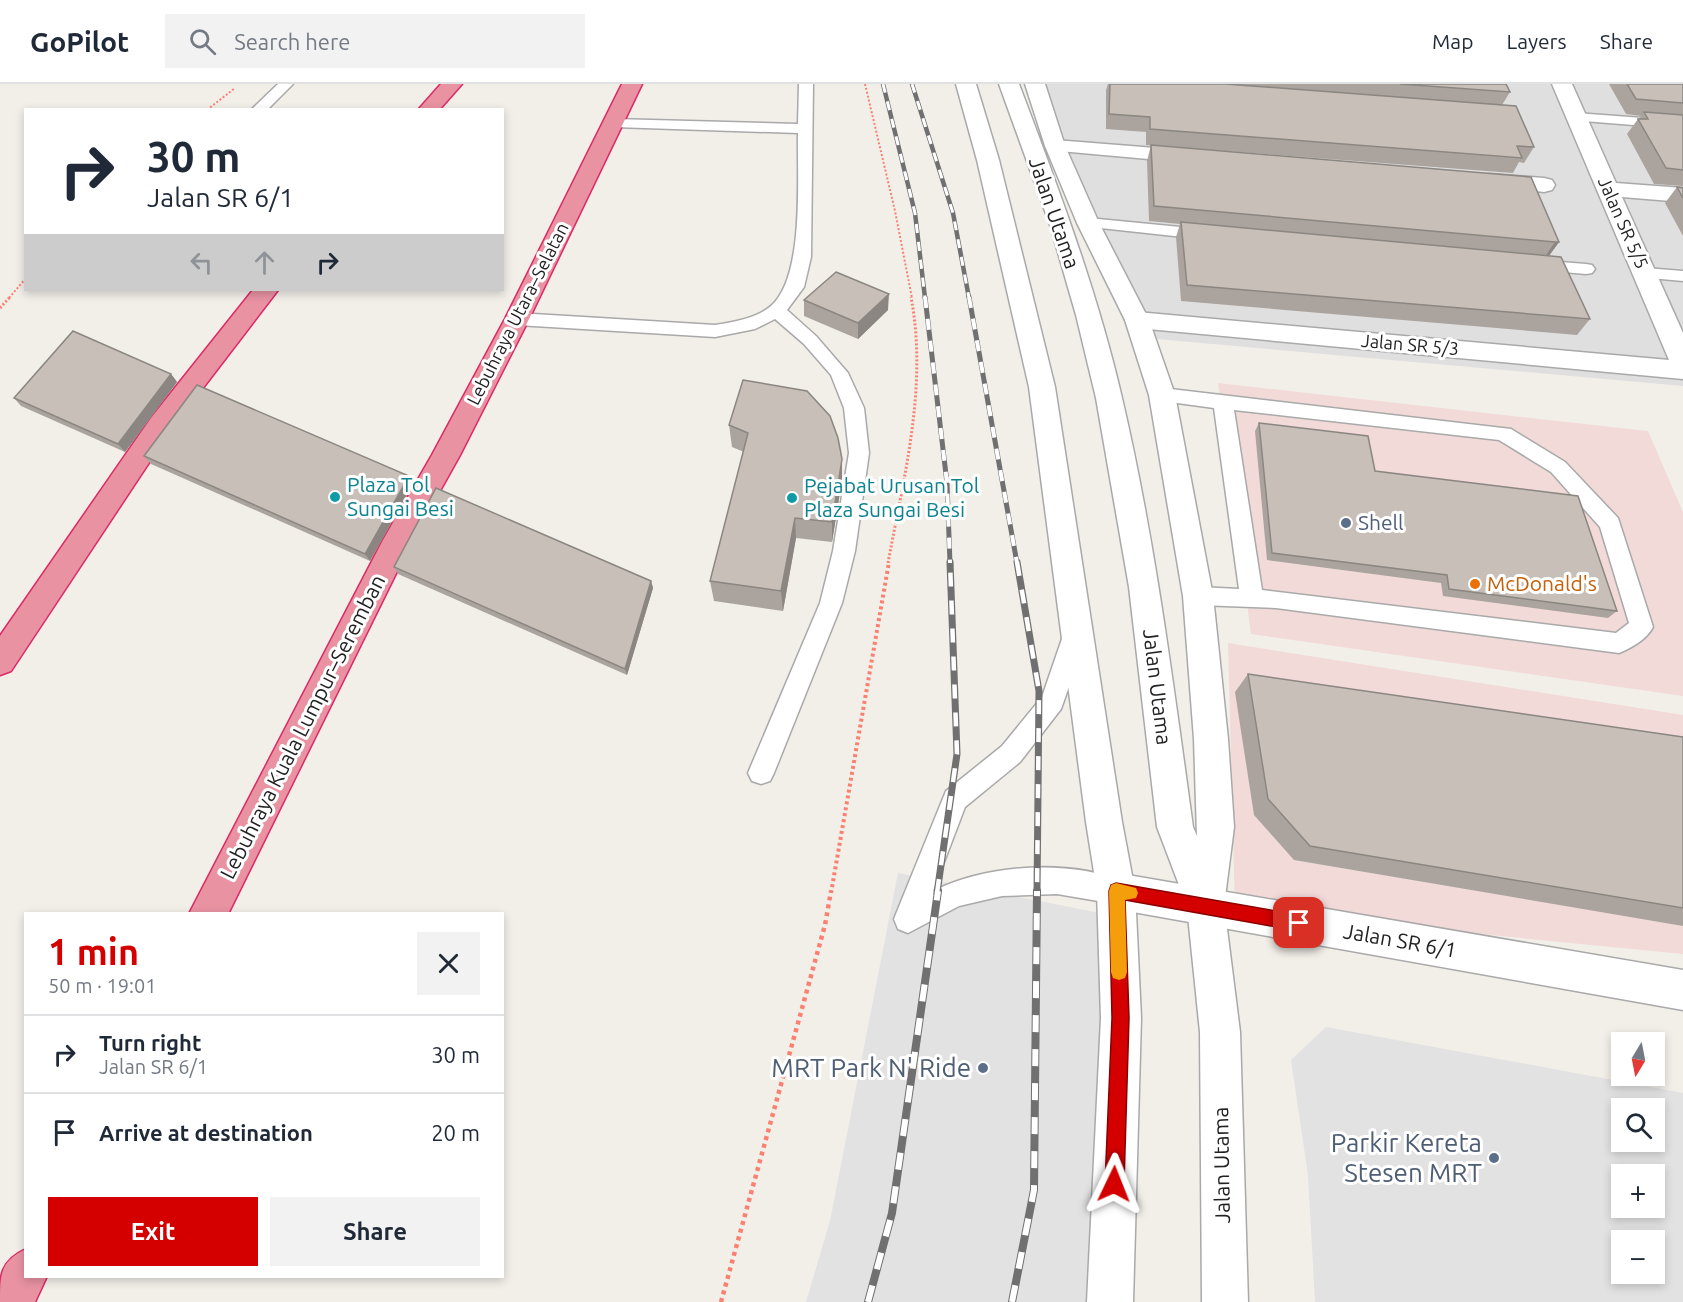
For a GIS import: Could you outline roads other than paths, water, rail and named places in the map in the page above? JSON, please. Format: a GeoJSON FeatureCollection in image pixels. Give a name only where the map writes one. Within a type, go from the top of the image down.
{"type":"FeatureCollection","features":[{"type":"Feature","properties":{"kind":"highway"},"geometry":{"type":"LineString","coordinates":[[431,108],[452,84]]}},
{"type":"Feature","properties":{"kind":"highway","name":"Lebuhraya Utara–Selatan"},"geometry":{"type":"LineString","coordinates":[[398,540],[446,455],[517,319],[632,84]]}},
{"type":"Feature","properties":{"kind":"highway"},"geometry":{"type":"LineString","coordinates":[[0,662],[135,463],[260,293]]}},
{"type":"Feature","properties":{"kind":"highway","name":"Lebuhraya Kuala Lumpur–Seremban"},"geometry":{"type":"LineString","coordinates":[[209,912],[398,540]]}},
{"type":"Feature","properties":{"kind":"highway"},"geometry":{"type":"LineString","coordinates":[[10,1302],[24,1276]]}},
{"type":"Feature","properties":{"kind":"street"},"geometry":{"type":"LineString","coordinates":[[966,84],[988,160],[1042,387],[1076,632],[1116,891],[1121,1018],[1110,1302]]}},
{"type":"Feature","properties":{"kind":"street","name":"Jalan Utama"},"geometry":{"type":"LineString","coordinates":[[1009,84],[1061,225],[1088,315],[1109,398],[1144,588],[1175,827],[1206,906],[1220,1032],[1225,1302]]}},
{"type":"Feature","properties":{"kind":"street"},"geometry":{"type":"LineString","coordinates":[[1035,84],[1055,146],[1089,223],[1137,320],[1162,395],[1198,596],[1216,827],[1206,906]]}},
{"type":"Feature","properties":{"kind":"street","name":"Jalan SR 5/5"},"geometry":{"type":"LineString","coordinates":[[1562,84],[1683,362]]}},
{"type":"Feature","properties":{"kind":"street"},"geometry":{"type":"LineString","coordinates":[[1055,146],[1210,158]]}},
{"type":"Feature","properties":{"kind":"street"},"geometry":{"type":"LineString","coordinates":[[1473,179],[1544,184]]}},
{"type":"Feature","properties":{"kind":"street"},"geometry":{"type":"LineString","coordinates":[[1608,189],[1683,195]]}},
{"type":"Feature","properties":{"kind":"street","name":"Jalan SR 5/3"},"geometry":{"type":"LineString","coordinates":[[1137,320],[1683,370]]}},
{"type":"Feature","properties":{"kind":"street","name":"Jalan SR 6/1"},"geometry":{"type":"LineString","coordinates":[[1116,891],[1683,990]]}},
{"type":"Feature","properties":{"kind":"lane"},"geometry":{"type":"LineString","coordinates":[[260,108],[286,84]]}},
{"type":"Feature","properties":{"kind":"lane"},"geometry":{"type":"LineString","coordinates":[[517,319],[715,331],[749,325],[777,311],[795,287],[803,257],[806,84]]}},
{"type":"Feature","properties":{"kind":"lane"},"geometry":{"type":"LineString","coordinates":[[1576,117],[1683,125]]}},
{"type":"Feature","properties":{"kind":"lane"},"geometry":{"type":"LineString","coordinates":[[614,123],[806,129]]}},
{"type":"Feature","properties":{"kind":"lane"},"geometry":{"type":"LineString","coordinates":[[1089,223],[1226,236]]}},
{"type":"Feature","properties":{"kind":"lane"},"geometry":{"type":"LineString","coordinates":[[1516,263],[1586,269]]}},
{"type":"Feature","properties":{"kind":"lane"},"geometry":{"type":"LineString","coordinates":[[1645,273],[1683,276]]}},
{"type":"Feature","properties":{"kind":"lane"},"geometry":{"type":"LineString","coordinates":[[761,773],[831,603],[844,551],[859,453],[854,408],[839,373],[810,340],[777,311]]}},
{"type":"Feature","properties":{"kind":"lane"},"geometry":{"type":"LineString","coordinates":[[1162,395],[1504,434],[1558,467],[1610,524],[1642,627],[1619,643],[1276,599],[1198,596]]}},
{"type":"Feature","properties":{"kind":"lane"},"geometry":{"type":"LineString","coordinates":[[1223,402],[1252,598]]}},
{"type":"Feature","properties":{"kind":"lane"},"geometry":{"type":"LineString","coordinates":[[1076,632],[1052,702],[1011,754],[955,799],[908,919],[960,892],[1022,879],[1068,881],[1116,891]]}},
{"type":"Feature","properties":{"kind":"railway"},"geometry":{"type":"LineString","coordinates":[[883,84],[915,213],[925,298]]}},
{"type":"Feature","properties":{"kind":"railway"},"geometry":{"type":"LineString","coordinates":[[912,84],[953,213],[969,298]]}},
{"type":"Feature","properties":{"kind":"railway"},"geometry":{"type":"LineString","coordinates":[[925,297],[947,483],[950,563]]}},
{"type":"Feature","properties":{"kind":"railway"},"geometry":{"type":"LineString","coordinates":[[969,297],[1017,563]]}},
{"type":"Feature","properties":{"kind":"railway"},"geometry":{"type":"LineString","coordinates":[[937,893],[957,754],[950,562]]}},
{"type":"Feature","properties":{"kind":"railway"},"geometry":{"type":"LineString","coordinates":[[1017,562],[1039,691],[1037,893]]}},
{"type":"Feature","properties":{"kind":"railway"},"geometry":{"type":"LineString","coordinates":[[868,1302],[892,1213],[938,891]]}},
{"type":"Feature","properties":{"kind":"railway"},"geometry":{"type":"LineString","coordinates":[[1012,1302],[1034,1190],[1037,891]]}},
{"type":"Feature","properties":{"kind":"place","name":"Plaza Tol Sungai Besi"},"geometry":{"type":"Point","coordinates":[335,497]}},
{"type":"Feature","properties":{"kind":"place","name":"Pejabat Urusan Tol Plaza Sungai Besi"},"geometry":{"type":"Point","coordinates":[792,498]}},
{"type":"Feature","properties":{"kind":"place","name":"Shell"},"geometry":{"type":"Point","coordinates":[1346,523]}},
{"type":"Feature","properties":{"kind":"place","name":"McDonald's"},"geometry":{"type":"Point","coordinates":[1475,584]}},
{"type":"Feature","properties":{"kind":"place","name":"MRT Park N' Ride"},"geometry":{"type":"Point","coordinates":[983,1068]}},
{"type":"Feature","properties":{"kind":"place","name":"Parkir Kereta Stesen MRT"},"geometry":{"type":"Point","coordinates":[1494,1158]}}]}
